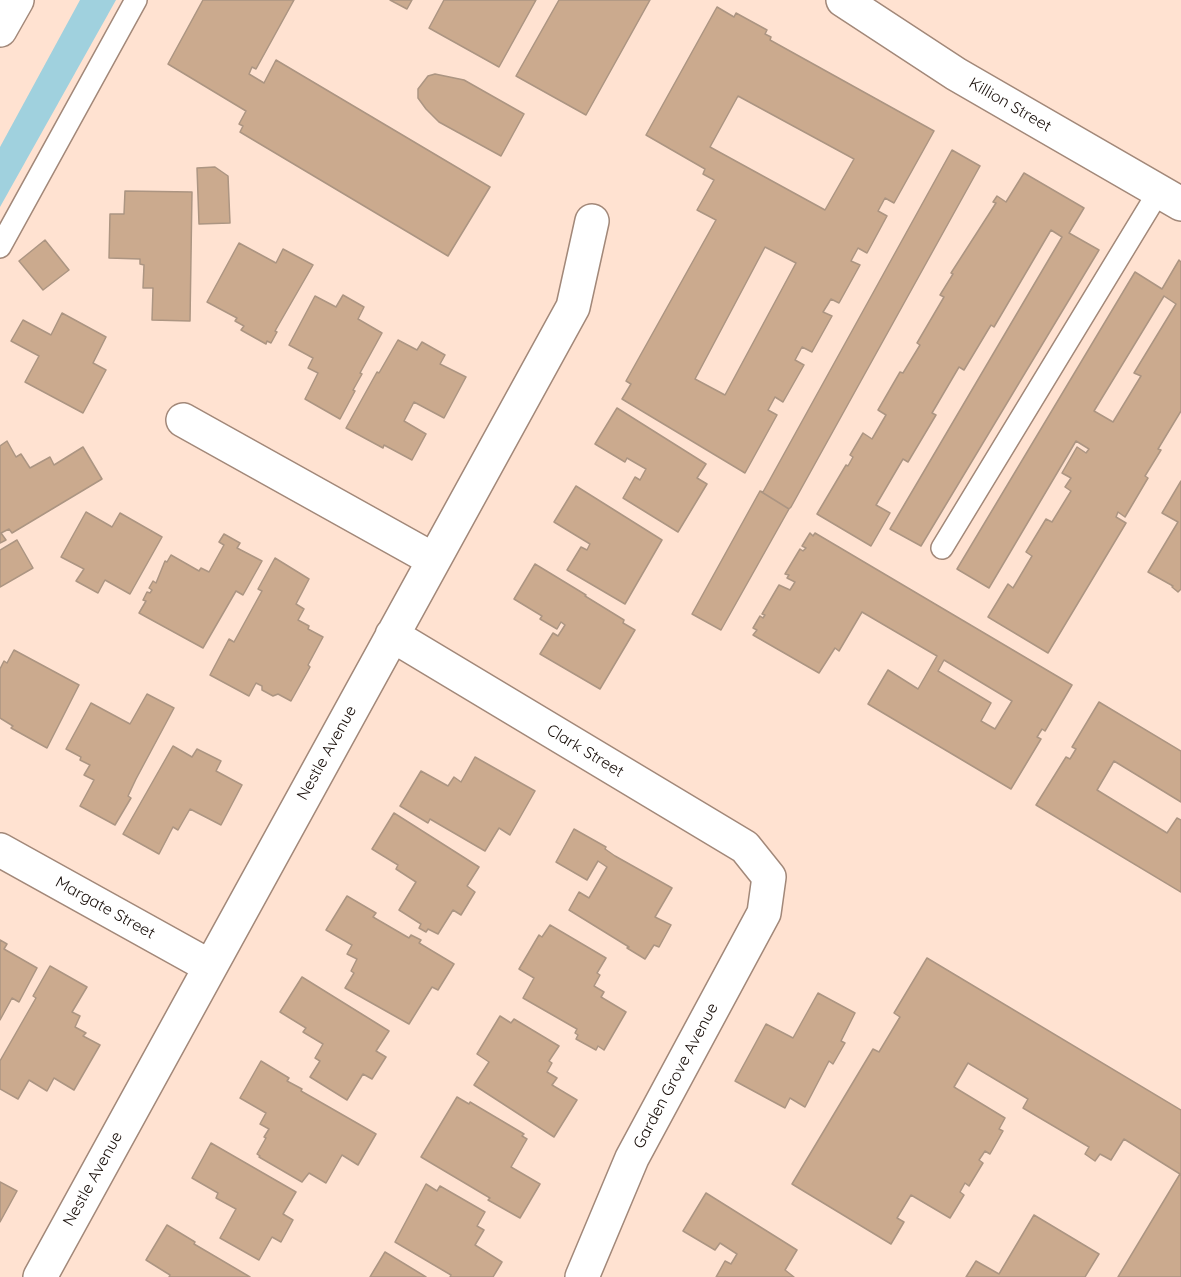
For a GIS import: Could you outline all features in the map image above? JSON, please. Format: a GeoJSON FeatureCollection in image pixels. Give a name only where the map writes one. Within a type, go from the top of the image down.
{"type":"FeatureCollection","features":[{"type":"Feature","properties":{"kind":"street"},"geometry":{"type":"LineString","coordinates":[[0,30],[16,0]]}},
{"type":"Feature","properties":{"kind":"street","name":"Killion Street"},"geometry":{"type":"LineString","coordinates":[[843,0],[956,74],[1170,197]]}},
{"type":"Feature","properties":{"kind":"street","name":"Nestle Avenue"},"geometry":{"type":"LineString","coordinates":[[40,1277],[573,307],[592,221]]}},
{"type":"Feature","properties":{"kind":"street"},"geometry":{"type":"LineString","coordinates":[[183,420],[434,560]]}},
{"type":"Feature","properties":{"kind":"street","name":"Clark Street"},"geometry":{"type":"LineString","coordinates":[[392,635],[745,847],[769,877]]}},
{"type":"Feature","properties":{"kind":"street","name":"Margate Street"},"geometry":{"type":"LineString","coordinates":[[0,850],[209,966]]}},
{"type":"Feature","properties":{"kind":"street","name":"Garden Grove Avenue"},"geometry":{"type":"LineString","coordinates":[[582,1277],[632,1158],[764,913],[769,877]]}},
{"type":"Feature","properties":{"kind":"lane"},"geometry":{"type":"LineString","coordinates":[[0,247],[136,0]]}},
{"type":"Feature","properties":{"kind":"lane"},"geometry":{"type":"LineString","coordinates":[[942,548],[1170,197]]}},
{"type":"Feature","properties":{"kind":"water"},"geometry":{"type":"Polygon","coordinates":[[[80,0],[116,0],[0,207],[0,147],[80,0]]]}},
{"type":"Feature","properties":{"kind":"building"},"geometry":{"type":"Polygon","coordinates":[[[203,0],[294,0],[256,69],[252,67],[249,74],[264,83],[276,60],[490,187],[448,256],[240,132],[243,126],[239,124],[246,111],[168,64],[203,0]]]}},
{"type":"Feature","properties":{"kind":"building"},"geometry":{"type":"Polygon","coordinates":[[[390,0],[412,0],[407,9],[390,0]]]}},
{"type":"Feature","properties":{"kind":"building"},"geometry":{"type":"Polygon","coordinates":[[[444,0],[536,0],[499,67],[429,28],[444,0]]]}},
{"type":"Feature","properties":{"kind":"building"},"geometry":{"type":"Polygon","coordinates":[[[559,0],[650,0],[586,115],[516,76],[559,0]]]}},
{"type":"Feature","properties":{"kind":"building"},"geometry":{"type":"Polygon","coordinates":[[[717,7],[734,17],[736,13],[767,30],[765,34],[771,37],[770,40],[934,131],[894,203],[885,198],[878,211],[887,216],[867,253],[858,248],[851,261],[860,265],[839,303],[831,299],[823,312],[832,316],[812,352],[802,347],[795,360],[804,365],[783,402],[775,397],[768,410],[777,415],[745,473],[622,399],[631,384],[626,381],[716,220],[697,210],[714,180],[703,174],[705,169],[646,135],[717,7]],[[738,96],[710,147],[825,210],[854,159],[738,96]],[[765,247],[695,379],[725,395],[796,263],[765,247]]]}},
{"type":"Feature","properties":{"kind":"building"},"geometry":{"type":"Polygon","coordinates":[[[435,74],[464,80],[524,114],[501,156],[439,122],[426,109],[418,98],[418,89],[428,76],[435,74]]]}},
{"type":"Feature","properties":{"kind":"building"},"geometry":{"type":"Polygon","coordinates":[[[952,150],[980,166],[789,509],[760,491],[763,492],[952,150]]]}},
{"type":"Feature","properties":{"kind":"building"},"geometry":{"type":"Polygon","coordinates":[[[215,167],[228,176],[230,223],[199,224],[197,168],[215,167]]]}},
{"type":"Feature","properties":{"kind":"building"},"geometry":{"type":"Polygon","coordinates":[[[1024,173],[1084,208],[1069,233],[1099,250],[921,546],[890,529],[1062,237],[1051,230],[994,327],[991,325],[964,370],[959,367],[932,413],[936,415],[908,462],[903,459],[876,505],[890,513],[871,546],[817,514],[846,465],[848,466],[853,457],[850,455],[863,433],[872,439],[886,415],[878,410],[900,372],[903,373],[920,345],[917,343],[944,297],[940,295],[953,274],[951,273],[996,203],[993,202],[997,196],[1006,202],[1024,173]]]}},
{"type":"Feature","properties":{"kind":"building"},"geometry":{"type":"Polygon","coordinates":[[[125,191],[192,192],[190,321],[152,320],[153,288],[143,288],[144,265],[140,264],[140,259],[109,258],[110,214],[124,214],[125,191]]]}},
{"type":"Feature","properties":{"kind":"building"},"geometry":{"type":"Polygon","coordinates":[[[45,240],[69,270],[43,290],[19,261],[45,240]]]}},
{"type":"Feature","properties":{"kind":"building"},"geometry":{"type":"Polygon","coordinates":[[[239,243],[276,263],[283,249],[313,265],[275,331],[277,332],[271,343],[267,341],[266,344],[241,330],[244,326],[235,321],[237,318],[207,302],[239,243]]]}},
{"type":"Feature","properties":{"kind":"building"},"geometry":{"type":"Polygon","coordinates":[[[1179,260],[1181,262],[1181,411],[1158,449],[1161,450],[1145,476],[1148,478],[1125,517],[1118,512],[1116,517],[1126,523],[1048,653],[988,617],[1008,584],[1013,588],[1032,556],[1026,552],[1046,519],[1052,522],[1071,491],[1065,487],[1071,478],[1062,473],[1077,447],[1086,453],[1089,449],[1076,441],[989,588],[957,569],[1135,272],[1162,289],[1179,260]],[[1164,296],[1094,411],[1113,422],[1141,376],[1134,373],[1176,304],[1164,296]]]}},
{"type":"Feature","properties":{"kind":"building"},"geometry":{"type":"Polygon","coordinates":[[[343,295],[364,307],[358,319],[382,333],[360,373],[362,374],[353,390],[355,391],[340,419],[305,399],[318,373],[308,368],[313,358],[289,345],[315,296],[336,307],[343,295]]]}},
{"type":"Feature","properties":{"kind":"building"},"geometry":{"type":"Polygon","coordinates":[[[62,313],[106,337],[93,363],[106,370],[83,413],[25,382],[39,356],[11,341],[23,320],[51,335],[62,313]]]}},
{"type":"Feature","properties":{"kind":"building"},"geometry":{"type":"Polygon","coordinates":[[[398,340],[417,350],[422,342],[445,355],[440,364],[466,377],[444,418],[414,402],[404,421],[426,434],[412,460],[384,445],[383,448],[346,428],[377,372],[379,373],[398,340]]]}},
{"type":"Feature","properties":{"kind":"building"},"geometry":{"type":"Polygon","coordinates":[[[617,408],[706,464],[697,478],[707,484],[678,532],[623,498],[635,477],[640,480],[646,469],[627,458],[625,462],[595,444],[617,408]]]}},
{"type":"Feature","properties":{"kind":"building"},"geometry":{"type":"Polygon","coordinates":[[[7,441],[16,457],[21,454],[30,468],[50,457],[54,465],[83,447],[102,479],[12,533],[9,529],[1,533],[6,540],[0,543],[0,446],[7,441]]]}},
{"type":"Feature","properties":{"kind":"building"},"geometry":{"type":"Polygon","coordinates":[[[1181,481],[1181,589],[1178,592],[1173,586],[1148,572],[1178,522],[1162,513],[1181,481]]]}},
{"type":"Feature","properties":{"kind":"building"},"geometry":{"type":"Polygon","coordinates":[[[576,486],[662,540],[625,604],[567,570],[581,547],[587,550],[590,544],[554,522],[576,486]]]}},
{"type":"Feature","properties":{"kind":"building"},"geometry":{"type":"Polygon","coordinates":[[[760,491],[789,509],[721,630],[692,614],[760,491]]]}},
{"type":"Feature","properties":{"kind":"building"},"geometry":{"type":"Polygon","coordinates":[[[86,512],[112,527],[120,513],[162,537],[130,594],[105,580],[98,593],[76,581],[84,569],[61,557],[86,512]]]}},
{"type":"Feature","properties":{"kind":"building"},"geometry":{"type":"Polygon","coordinates":[[[810,533],[813,536],[815,533],[1072,685],[1045,731],[1042,729],[1037,737],[1041,739],[1011,789],[868,704],[888,670],[918,689],[937,656],[862,612],[839,651],[835,648],[819,673],[753,635],[757,630],[753,628],[760,616],[763,618],[765,615],[762,614],[779,585],[790,590],[795,582],[787,578],[789,575],[785,574],[800,549],[803,551],[806,548],[802,546],[810,533]],[[944,660],[938,671],[991,703],[981,721],[995,729],[1012,701],[944,660]]]}},
{"type":"Feature","properties":{"kind":"building"},"geometry":{"type":"Polygon","coordinates":[[[224,534],[240,543],[237,548],[262,561],[243,595],[236,591],[203,648],[139,613],[146,601],[143,600],[147,592],[150,593],[152,590],[149,588],[153,581],[156,583],[165,561],[167,562],[171,555],[199,571],[201,568],[209,572],[224,545],[219,542],[224,534]]]}},
{"type":"Feature","properties":{"kind":"building"},"geometry":{"type":"Polygon","coordinates":[[[17,540],[33,568],[0,587],[0,550],[17,540]]]}},
{"type":"Feature","properties":{"kind":"building"},"geometry":{"type":"Polygon","coordinates":[[[275,558],[309,579],[296,604],[304,609],[298,620],[309,626],[308,629],[323,637],[291,701],[278,694],[273,696],[262,690],[262,686],[256,683],[249,696],[210,675],[229,639],[234,642],[262,591],[258,589],[275,558]]]}},
{"type":"Feature","properties":{"kind":"building"},"geometry":{"type":"Polygon","coordinates":[[[535,564],[624,620],[623,623],[635,630],[600,689],[540,654],[553,633],[558,636],[565,625],[561,622],[557,629],[540,619],[542,616],[514,599],[535,564]]]}},
{"type":"Feature","properties":{"kind":"building"},"geometry":{"type":"Polygon","coordinates":[[[14,650],[79,685],[47,748],[11,728],[13,726],[0,718],[0,669],[4,661],[7,663],[14,650]]]}},
{"type":"Feature","properties":{"kind":"building"},"geometry":{"type":"Polygon","coordinates":[[[147,694],[174,708],[136,779],[128,796],[131,798],[115,825],[80,806],[94,780],[84,775],[90,765],[66,749],[91,703],[130,724],[147,694]]]}},
{"type":"Feature","properties":{"kind":"building"},"geometry":{"type":"Polygon","coordinates":[[[1099,702],[1181,751],[1181,802],[1114,761],[1097,790],[1167,833],[1177,818],[1181,820],[1181,892],[1036,805],[1066,757],[1070,759],[1076,749],[1072,747],[1099,702]]]}},
{"type":"Feature","properties":{"kind":"building"},"geometry":{"type":"Polygon","coordinates":[[[173,746],[192,757],[197,749],[221,761],[216,771],[242,785],[221,825],[190,809],[178,830],[173,827],[159,854],[123,834],[173,746]]]}},
{"type":"Feature","properties":{"kind":"building"},"geometry":{"type":"Polygon","coordinates":[[[475,757],[535,791],[510,835],[499,828],[485,851],[430,819],[428,823],[400,806],[421,771],[448,786],[454,777],[461,782],[475,757]]]}},
{"type":"Feature","properties":{"kind":"building"},"geometry":{"type":"Polygon","coordinates":[[[394,813],[479,867],[467,886],[475,892],[461,915],[453,910],[438,934],[419,928],[421,924],[399,910],[416,882],[396,869],[398,865],[372,849],[394,813]]]}},
{"type":"Feature","properties":{"kind":"building"},"geometry":{"type":"Polygon","coordinates":[[[574,829],[606,847],[605,849],[615,856],[672,888],[655,917],[671,925],[659,947],[654,945],[645,959],[569,910],[579,892],[589,898],[607,867],[598,861],[587,880],[556,862],[574,829]]]}},
{"type":"Feature","properties":{"kind":"building"},"geometry":{"type":"Polygon","coordinates":[[[347,896],[376,913],[373,917],[409,938],[411,935],[421,940],[419,943],[454,964],[438,990],[432,987],[409,1024],[345,988],[354,973],[351,971],[357,959],[347,954],[352,945],[326,930],[347,896]]]}},
{"type":"Feature","properties":{"kind":"building"},"geometry":{"type":"Polygon","coordinates":[[[550,925],[606,958],[597,973],[600,975],[594,986],[604,992],[601,997],[626,1012],[604,1050],[598,1046],[596,1050],[576,1039],[577,1029],[523,998],[534,978],[519,969],[539,935],[542,937],[550,925]]]}},
{"type":"Feature","properties":{"kind":"building"},"geometry":{"type":"Polygon","coordinates":[[[0,940],[7,944],[4,949],[37,968],[19,1002],[12,998],[0,1020],[0,940]]]}},
{"type":"Feature","properties":{"kind":"building"},"geometry":{"type":"Polygon","coordinates":[[[927,958],[1181,1110],[1181,1277],[1118,1277],[1180,1174],[1124,1139],[1111,1160],[1100,1154],[1095,1161],[1085,1154],[1089,1147],[1023,1108],[1028,1099],[968,1063],[954,1087],[1005,1118],[999,1129],[1003,1131],[990,1154],[985,1151],[979,1160],[983,1163],[969,1186],[965,1183],[960,1192],[964,1195],[950,1218],[911,1195],[897,1218],[904,1222],[891,1244],[792,1184],[873,1049],[879,1052],[900,1017],[894,1013],[927,958]]]}},
{"type":"Feature","properties":{"kind":"building"},"geometry":{"type":"Polygon","coordinates":[[[50,966],[87,987],[72,1012],[80,1016],[75,1027],[86,1033],[83,1036],[100,1045],[74,1090],[54,1078],[47,1091],[29,1080],[18,1099],[0,1089],[0,1061],[36,998],[33,996],[50,966]]]}},
{"type":"Feature","properties":{"kind":"building"},"geometry":{"type":"Polygon","coordinates":[[[302,977],[389,1031],[376,1051],[386,1057],[372,1079],[363,1074],[347,1100],[310,1077],[320,1061],[315,1058],[323,1044],[303,1032],[306,1028],[280,1012],[302,977]]]}},
{"type":"Feature","properties":{"kind":"building"},"geometry":{"type":"Polygon","coordinates":[[[818,993],[855,1013],[841,1041],[845,1043],[833,1064],[829,1061],[805,1107],[790,1098],[785,1108],[735,1081],[766,1024],[793,1038],[818,993]]]}},
{"type":"Feature","properties":{"kind":"building"},"geometry":{"type":"Polygon","coordinates":[[[500,1016],[511,1023],[514,1019],[559,1046],[549,1061],[552,1063],[547,1072],[557,1078],[552,1085],[577,1100],[554,1137],[474,1085],[489,1062],[477,1054],[500,1016]]]}},
{"type":"Feature","properties":{"kind":"building"},"geometry":{"type":"Polygon","coordinates":[[[261,1061],[289,1078],[287,1081],[302,1089],[301,1091],[376,1134],[358,1165],[342,1155],[326,1183],[309,1173],[302,1182],[259,1157],[257,1154],[269,1129],[260,1124],[266,1113],[240,1098],[261,1061]]]}},
{"type":"Feature","properties":{"kind":"building"},"geometry":{"type":"Polygon","coordinates":[[[457,1097],[469,1104],[470,1102],[524,1134],[522,1136],[527,1139],[511,1167],[540,1184],[520,1218],[421,1157],[457,1097]]]}},
{"type":"Feature","properties":{"kind":"building"},"geometry":{"type":"Polygon","coordinates":[[[211,1143],[296,1192],[283,1214],[293,1220],[281,1242],[272,1237],[259,1260],[220,1238],[236,1209],[216,1198],[218,1193],[192,1178],[211,1143]]]}},
{"type":"Feature","properties":{"kind":"building"},"geometry":{"type":"Polygon","coordinates":[[[0,1182],[17,1191],[0,1222],[0,1182]]]}},
{"type":"Feature","properties":{"kind":"building"},"geometry":{"type":"Polygon","coordinates":[[[426,1184],[437,1191],[440,1186],[485,1212],[477,1226],[484,1230],[475,1245],[502,1262],[493,1277],[450,1277],[451,1275],[395,1242],[426,1184]]]}},
{"type":"Feature","properties":{"kind":"building"},"geometry":{"type":"Polygon","coordinates":[[[706,1193],[797,1250],[785,1270],[794,1277],[716,1277],[725,1261],[731,1264],[737,1254],[720,1243],[715,1250],[683,1231],[706,1193]]]}},
{"type":"Feature","properties":{"kind":"building"},"geometry":{"type":"Polygon","coordinates":[[[1034,1215],[1099,1254],[1085,1277],[966,1277],[976,1261],[999,1274],[1034,1215]]]}},
{"type":"Feature","properties":{"kind":"building"},"geometry":{"type":"Polygon","coordinates":[[[167,1225],[250,1277],[169,1277],[170,1275],[146,1260],[167,1225]]]}},
{"type":"Feature","properties":{"kind":"building"},"geometry":{"type":"Polygon","coordinates":[[[385,1252],[426,1277],[370,1277],[385,1252]]]}}]}
